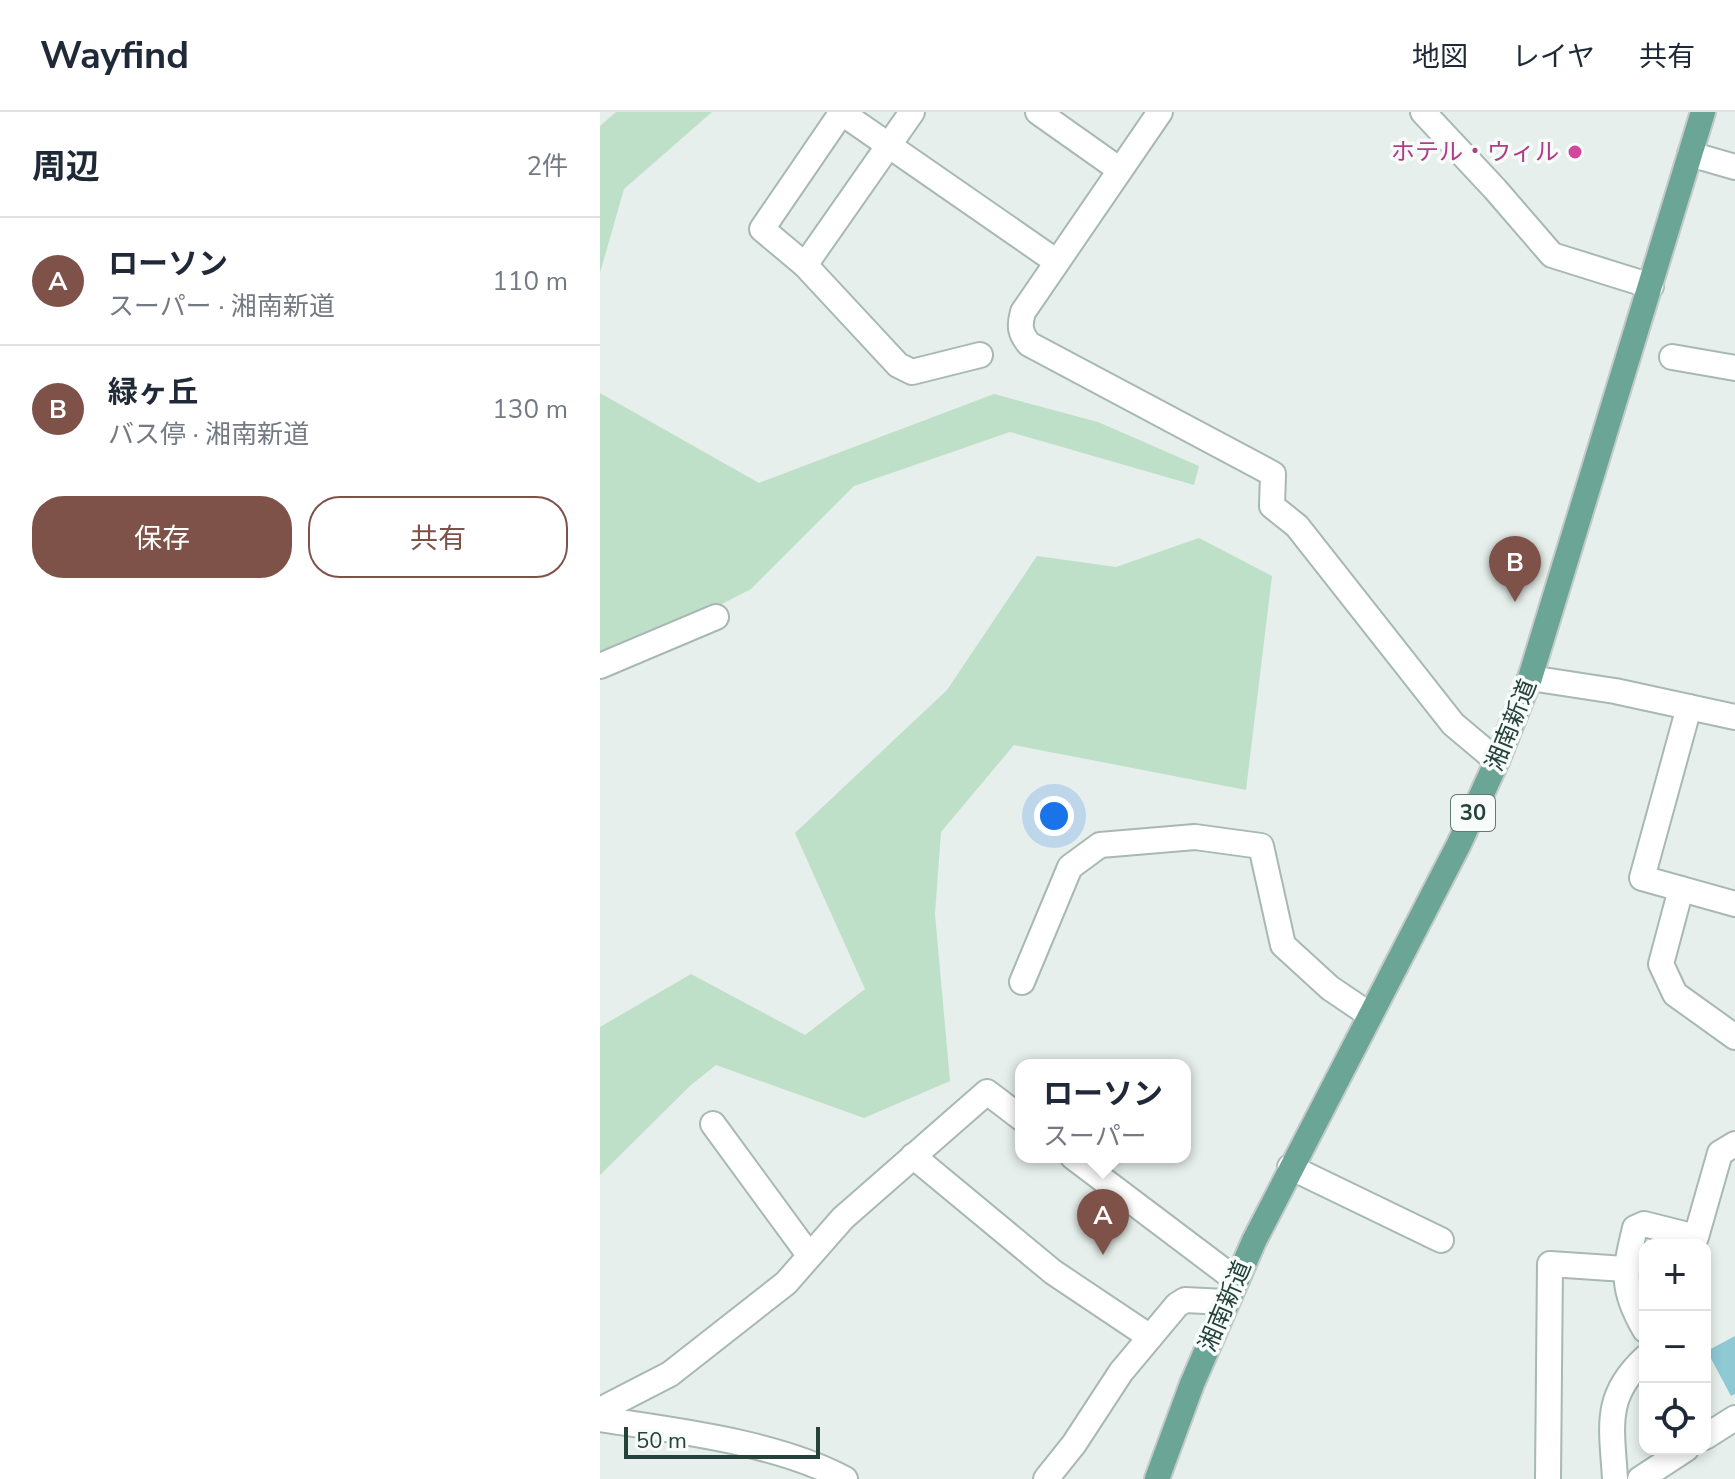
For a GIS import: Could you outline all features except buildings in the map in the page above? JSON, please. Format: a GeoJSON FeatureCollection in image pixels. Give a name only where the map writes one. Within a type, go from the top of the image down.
{"type":"FeatureCollection","features":[{"type":"Feature","properties":{"kind":"main road","name":"湘南新道"},"geometry":{"type":"LineString","coordinates":[[1157,1479],[1225,1302],[1290,1167],[1459,844],[1497,761],[1530,678],[1703,112]]}},
{"type":"Feature","properties":{"kind":"street"},"geometry":{"type":"LineString","coordinates":[[980,355],[912,372],[898,365],[805,265],[762,229],[842,112],[1057,262]]}},
{"type":"Feature","properties":{"kind":"street"},"geometry":{"type":"LineString","coordinates":[[805,265],[912,112]]}},
{"type":"Feature","properties":{"kind":"street"},"geometry":{"type":"LineString","coordinates":[[1038,112],[1120,170]]}},
{"type":"Feature","properties":{"kind":"street"},"geometry":{"type":"LineString","coordinates":[[1160,112],[1023,312],[1020,324],[1022,335],[1029,344],[1273,474],[1272,506],[1297,526],[1453,724],[1497,761]]}},
{"type":"Feature","properties":{"kind":"street"},"geometry":{"type":"LineString","coordinates":[[1423,112],[1552,255],[1651,286]]}},
{"type":"Feature","properties":{"kind":"street"},"geometry":{"type":"LineString","coordinates":[[1690,154],[1735,167]]}},
{"type":"Feature","properties":{"kind":"street"},"geometry":{"type":"LineString","coordinates":[[1672,357],[1735,368]]}},
{"type":"Feature","properties":{"kind":"street"},"geometry":{"type":"LineString","coordinates":[[600,666],[716,617]]}},
{"type":"Feature","properties":{"kind":"street"},"geometry":{"type":"LineString","coordinates":[[1530,678],[1735,717]]}},
{"type":"Feature","properties":{"kind":"street"},"geometry":{"type":"LineString","coordinates":[[1689,707],[1642,878],[1735,904]]}},
{"type":"Feature","properties":{"kind":"street"},"geometry":{"type":"LineString","coordinates":[[1022,982],[1070,867],[1100,845],[1195,837],[1261,846],[1283,945],[1330,988],[1370,1015]]}},
{"type":"Feature","properties":{"kind":"street"},"geometry":{"type":"LineString","coordinates":[[1681,889],[1661,964],[1675,994],[1735,1037]]}},
{"type":"Feature","properties":{"kind":"street"},"geometry":{"type":"LineString","coordinates":[[600,1410],[670,1374],[786,1283],[843,1218],[987,1092],[1015,1113]]}},
{"type":"Feature","properties":{"kind":"street"},"geometry":{"type":"LineString","coordinates":[[713,1124],[809,1255]]}},
{"type":"Feature","properties":{"kind":"street"},"geometry":{"type":"LineString","coordinates":[[1639,1320],[1630,1305],[1625,1269],[1635,1228],[1644,1224],[1696,1237],[1720,1153],[1735,1144]]}},
{"type":"Feature","properties":{"kind":"street"},"geometry":{"type":"LineString","coordinates":[[913,1156],[1053,1272],[1150,1337]]}},
{"type":"Feature","properties":{"kind":"street"},"geometry":{"type":"LineString","coordinates":[[1081,1163],[1236,1280]]}},
{"type":"Feature","properties":{"kind":"street"},"geometry":{"type":"LineString","coordinates":[[1290,1167],[1441,1240]]}},
{"type":"Feature","properties":{"kind":"street"},"geometry":{"type":"LineString","coordinates":[[1548,1479],[1550,1264],[1625,1269]]}},
{"type":"Feature","properties":{"kind":"street"},"geometry":{"type":"LineString","coordinates":[[1046,1479],[1074,1444],[1121,1372],[1177,1305],[1185,1300],[1225,1302]]}},
{"type":"Feature","properties":{"kind":"street"},"geometry":{"type":"LineString","coordinates":[[1615,1479],[1614,1400],[1639,1364]]}},
{"type":"Feature","properties":{"kind":"street"},"geometry":{"type":"LineString","coordinates":[[1711,1433],[1735,1418]]}},
{"type":"Feature","properties":{"kind":"street"},"geometry":{"type":"LineString","coordinates":[[600,1419],[740,1443],[845,1479]]}},
{"type":"Feature","properties":{"kind":"street"},"geometry":{"type":"LineString","coordinates":[[1640,1479],[1677,1455]]}},
{"type":"Feature","properties":{"kind":"green space"},"geometry":{"type":"Polygon","coordinates":[[[616,112],[712,112],[624,189],[600,273],[600,126],[616,112]]]}},
{"type":"Feature","properties":{"kind":"green space"},"geometry":{"type":"Polygon","coordinates":[[[600,393],[759,483],[994,394],[1098,422],[1199,466],[1194,485],[1010,432],[854,486],[751,589],[683,624],[600,658],[600,393]]]}},
{"type":"Feature","properties":{"kind":"green space"},"geometry":{"type":"Polygon","coordinates":[[[1199,538],[1272,576],[1246,790],[1014,745],[941,832],[935,914],[950,1081],[864,1118],[716,1065],[691,1085],[600,1175],[600,1027],[691,974],[805,1035],[865,989],[795,833],[947,690],[1037,556],[1116,567],[1199,538]]]}},
{"type":"Feature","properties":{"kind":"water"},"geometry":{"type":"Polygon","coordinates":[[[1735,1336],[1735,1394],[1731,1396],[1711,1358],[1711,1349],[1735,1336]]]}},
{"type":"Feature","properties":{"kind":"place","name":"ホテル・ウィル"},"geometry":{"type":"Point","coordinates":[1575,152]}},
{"type":"Feature","properties":{"kind":"place","name":"緑ヶ丘"},"geometry":{"type":"Point","coordinates":[1515,602]}},
{"type":"Feature","properties":{"kind":"place","name":"ローソン"},"geometry":{"type":"Point","coordinates":[1103,1255]}}]}
